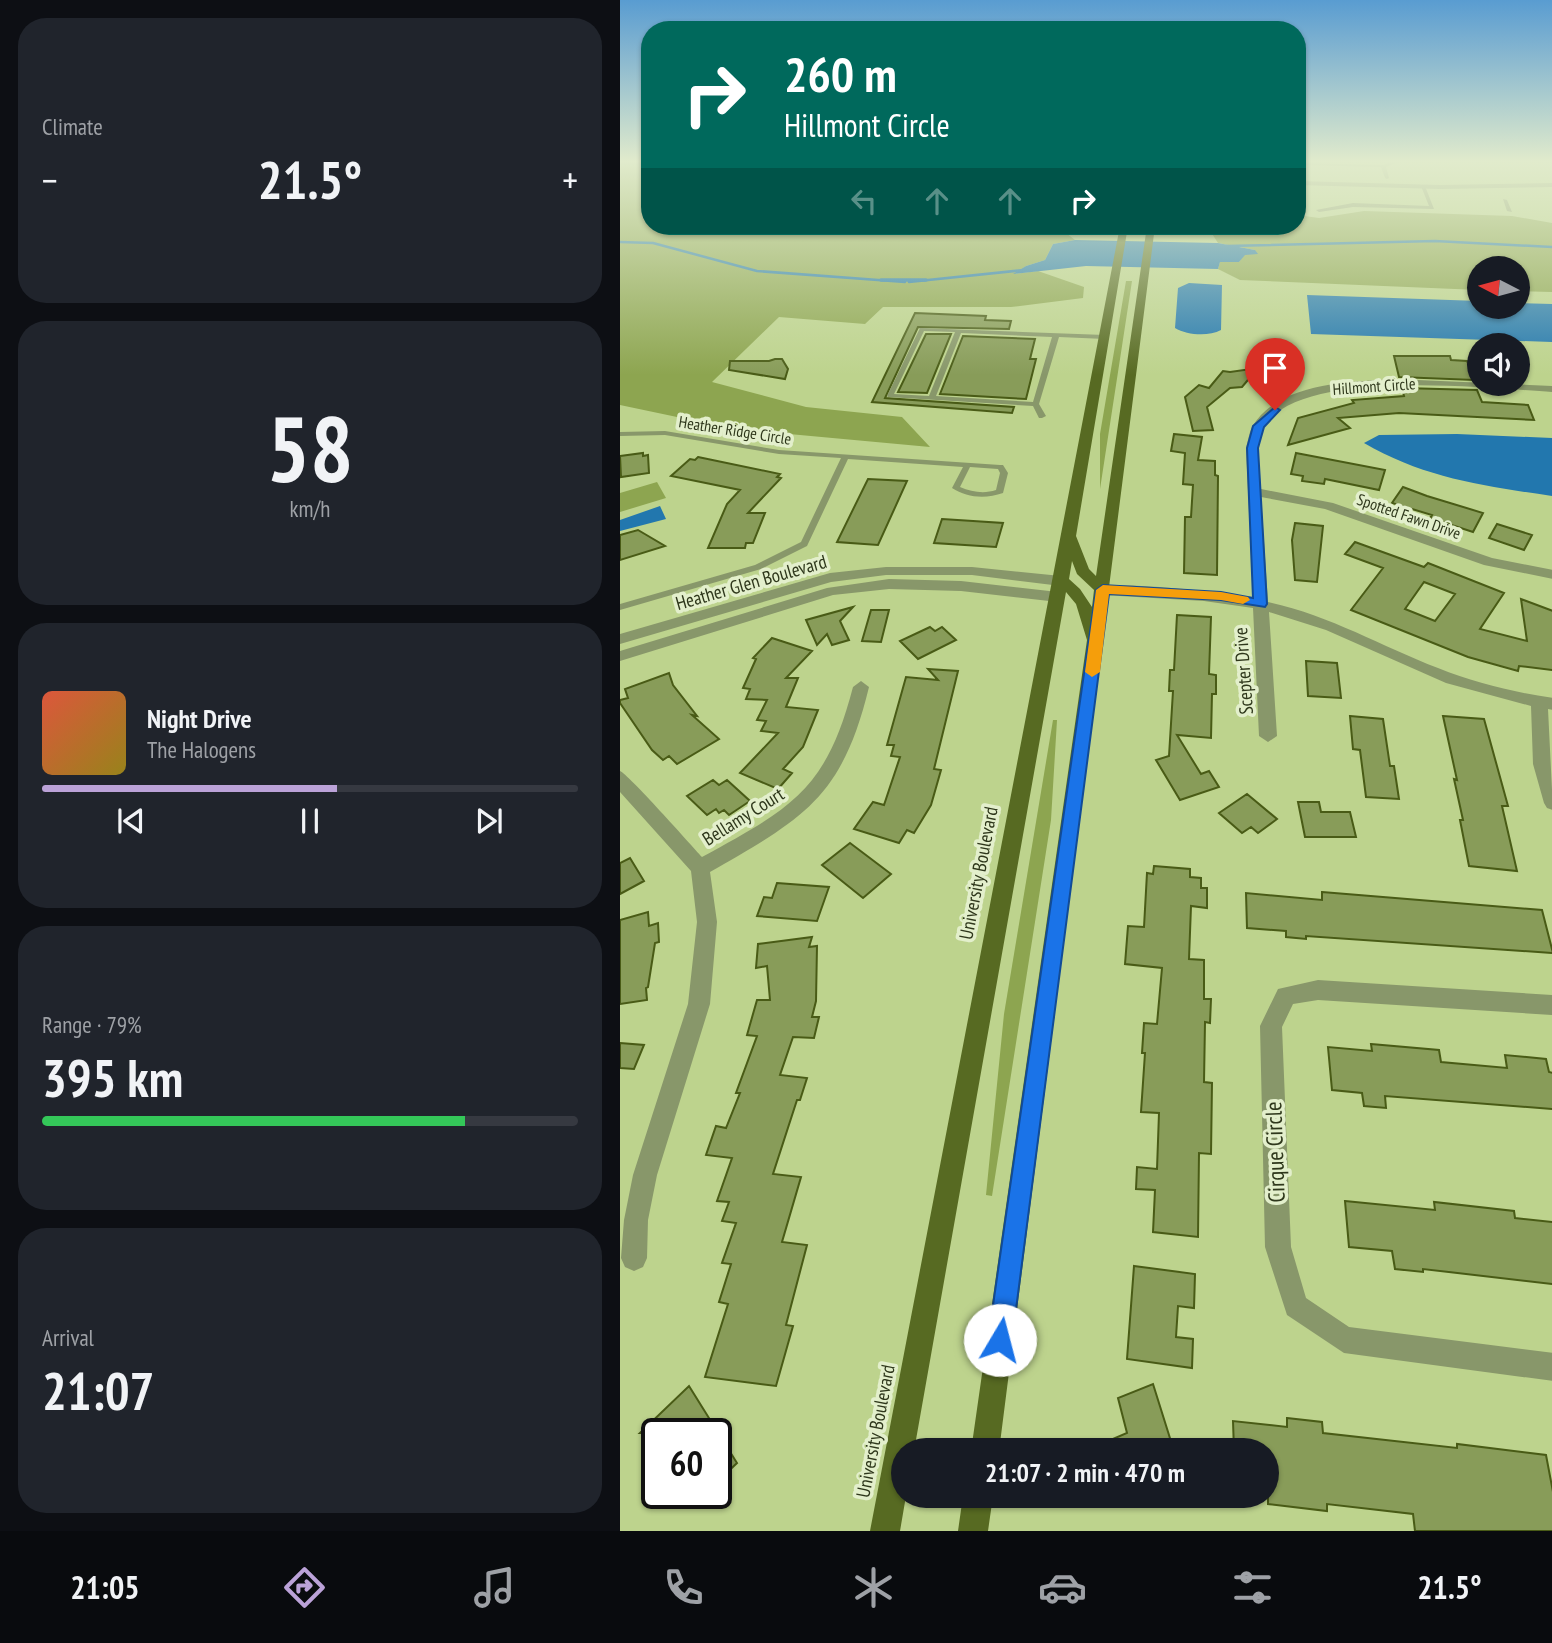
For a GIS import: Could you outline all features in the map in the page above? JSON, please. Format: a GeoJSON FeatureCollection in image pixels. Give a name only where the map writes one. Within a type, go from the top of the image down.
{"type":"FeatureCollection","features":[{"type":"Feature","properties":{"kind":"main road","name":"University Boulevard"},"geometry":{"type":"LineString","coordinates":[[885,1531],[1070,535],[1123,235]]}},
{"type":"Feature","properties":{"kind":"main road"},"geometry":{"type":"LineString","coordinates":[[987,1438],[1150,235]]}},
{"type":"Feature","properties":{"kind":"main road"},"geometry":{"type":"LineString","coordinates":[[1070,535],[1082,571],[1103,590]]}},
{"type":"Feature","properties":{"kind":"main road"},"geometry":{"type":"LineString","coordinates":[[1060,589],[1076,590],[1085,604],[1095,650]]}},
{"type":"Feature","properties":{"kind":"main road"},"geometry":{"type":"LineString","coordinates":[[974,1531],[977,1508]]}},
{"type":"Feature","properties":{"kind":"street","name":"Hillmont Circle"},"geometry":{"type":"LineString","coordinates":[[1260,604],[1252,448],[1259,426],[1275,410],[1297,397],[1358,384],[1402,382],[1553,389]]}},
{"type":"Feature","properties":{"kind":"street","name":"Spotted Fawn Drive"},"geometry":{"type":"LineString","coordinates":[[1254,492],[1328,506],[1489,562],[1553,575]]}},
{"type":"Feature","properties":{"kind":"street","name":"Heather Glen Boulevard"},"geometry":{"type":"LineString","coordinates":[[620,639],[830,578],[886,571],[972,571],[1060,589]]}},
{"type":"Feature","properties":{"kind":"street","name":"Heather Glen Boulevard"},"geometry":{"type":"LineString","coordinates":[[620,656],[832,591],[889,584],[1060,589]]}},
{"type":"Feature","properties":{"kind":"street"},"geometry":{"type":"LineString","coordinates":[[1103,590],[1221,596],[1260,604],[1305,616],[1423,668],[1484,690],[1546,703],[1542,764],[1553,803]]}},
{"type":"Feature","properties":{"kind":"street","name":"Scepter Drive"},"geometry":{"type":"LineString","coordinates":[[1260,604],[1268,736]]}},
{"type":"Feature","properties":{"kind":"street","name":"Bellamy Court"},"geometry":{"type":"LineString","coordinates":[[700,868],[792,815],[827,777],[845,742],[861,687]]}},
{"type":"Feature","properties":{"kind":"street"},"geometry":{"type":"LineString","coordinates":[[620,778],[633,796],[700,868],[707,922],[699,1004],[645,1175],[636,1220],[635,1258]]}},
{"type":"Feature","properties":{"kind":"street","name":"Cirque Circle"},"geometry":{"type":"LineString","coordinates":[[1553,1005],[1318,990],[1286,996],[1272,1027],[1278,1247],[1296,1306],[1344,1340],[1553,1367]]}},
{"type":"Feature","properties":{"kind":"lane"},"geometry":{"type":"LineString","coordinates":[[1036,404],[890,396],[922,329],[1105,337]]}},
{"type":"Feature","properties":{"kind":"lane"},"geometry":{"type":"LineString","coordinates":[[932,398],[959,330]]}},
{"type":"Feature","properties":{"kind":"lane"},"geometry":{"type":"LineString","coordinates":[[1045,375],[1048,380],[1042,416],[1036,404],[1056,335]]}},
{"type":"Feature","properties":{"kind":"lane","name":"Heather Ridge Circle"},"geometry":{"type":"LineString","coordinates":[[620,434],[665,433],[779,452],[1000,467],[1004,473],[1000,491],[992,495],[967,494],[956,488],[967,466]]}},
{"type":"Feature","properties":{"kind":"lane"},"geometry":{"type":"LineString","coordinates":[[620,607],[758,567],[804,544],[846,456]]}},
{"type":"Feature","properties":{"kind":"green space"},"geometry":{"type":"Polygon","coordinates":[[[620,232],[641,232],[641,235],[1069,235],[1075,240],[1053,244],[1045,260],[1026,266],[1015,274],[1038,271],[1084,287],[1083,298],[1011,307],[883,307],[865,324],[779,317],[712,382],[806,407],[902,417],[930,447],[734,429],[620,405],[620,232]]]}},
{"type":"Feature","properties":{"kind":"green space"},"geometry":{"type":"Polygon","coordinates":[[[1552,232],[1552,292],[1530,291],[1530,256],[1467,256],[1467,289],[1240,280],[1218,269],[1220,262],[1239,262],[1244,255],[1255,250],[1218,243],[1213,235],[1552,232]]]}},
{"type":"Feature","properties":{"kind":"green space"},"geometry":{"type":"Polygon","coordinates":[[[1126,281],[1132,281],[1100,489],[1100,434],[1126,281]]]}},
{"type":"Feature","properties":{"kind":"green space"},"geometry":{"type":"Polygon","coordinates":[[[657,482],[666,498],[620,512],[620,493],[657,482]]]}},
{"type":"Feature","properties":{"kind":"green space"},"geometry":{"type":"Polygon","coordinates":[[[1053,720],[1057,720],[1051,820],[992,1196],[986,1195],[1004,1014],[1053,720]]]}},
{"type":"Feature","properties":{"kind":"water"},"geometry":{"type":"Polygon","coordinates":[[[1075,240],[1218,243],[1255,250],[1258,254],[1245,255],[1239,262],[1220,262],[1218,269],[1086,266],[1013,274],[1026,266],[1045,260],[1053,244],[1075,240]]]}},
{"type":"Feature","properties":{"kind":"water"},"geometry":{"type":"Polygon","coordinates":[[[1189,283],[1222,285],[1221,330],[1198,334],[1175,328],[1178,288],[1189,283]]]}},
{"type":"Feature","properties":{"kind":"water"},"geometry":{"type":"Polygon","coordinates":[[[1307,295],[1467,301],[1467,319],[1530,319],[1530,303],[1552,304],[1552,342],[1530,341],[1530,333],[1467,333],[1467,339],[1311,334],[1307,295]]]}},
{"type":"Feature","properties":{"kind":"water"},"geometry":{"type":"Polygon","coordinates":[[[1457,434],[1552,438],[1552,496],[1478,484],[1432,473],[1364,443],[1379,435],[1457,434]]]}},
{"type":"Feature","properties":{"kind":"water"},"geometry":{"type":"Polygon","coordinates":[[[660,506],[666,519],[620,531],[620,520],[660,506]]]}},
{"type":"Feature","properties":{"kind":"building"},"geometry":{"type":"Polygon","coordinates":[[[915,313],[986,316],[985,320],[1011,321],[1009,329],[918,327],[885,398],[1014,407],[1012,413],[872,402],[915,313]]]}},
{"type":"Feature","properties":{"kind":"building"},"geometry":{"type":"Polygon","coordinates":[[[926,334],[951,334],[927,393],[898,392],[926,334]]]}},
{"type":"Feature","properties":{"kind":"building"},"geometry":{"type":"Polygon","coordinates":[[[963,336],[1035,339],[1030,359],[1036,359],[1026,399],[940,394],[963,336]]]}},
{"type":"Feature","properties":{"kind":"building"},"geometry":{"type":"Polygon","coordinates":[[[1394,356],[1450,356],[1451,360],[1467,361],[1467,380],[1399,377],[1394,356]]]}},
{"type":"Feature","properties":{"kind":"building"},"geometry":{"type":"Polygon","coordinates":[[[782,359],[788,369],[785,379],[729,370],[730,361],[782,359]]]}},
{"type":"Feature","properties":{"kind":"building"},"geometry":{"type":"Polygon","coordinates":[[[1258,368],[1242,387],[1230,388],[1207,407],[1213,430],[1193,431],[1185,397],[1199,385],[1209,388],[1223,371],[1258,368]]]}},
{"type":"Feature","properties":{"kind":"building"},"geometry":{"type":"Polygon","coordinates":[[[1402,388],[1467,390],[1467,396],[1480,396],[1482,402],[1528,405],[1534,420],[1399,413],[1338,418],[1350,428],[1288,445],[1298,418],[1354,403],[1352,400],[1404,396],[1402,388]]]}},
{"type":"Feature","properties":{"kind":"building"},"geometry":{"type":"Polygon","coordinates":[[[1174,434],[1202,437],[1198,460],[1215,461],[1215,475],[1218,476],[1217,575],[1184,573],[1185,517],[1191,517],[1193,485],[1183,484],[1185,453],[1171,451],[1174,434]]]}},
{"type":"Feature","properties":{"kind":"building"},"geometry":{"type":"Polygon","coordinates":[[[643,453],[643,456],[648,455],[649,473],[621,477],[620,456],[643,453]]]}},
{"type":"Feature","properties":{"kind":"building"},"geometry":{"type":"Polygon","coordinates":[[[1296,453],[1385,470],[1379,490],[1325,479],[1324,484],[1302,481],[1303,476],[1291,474],[1296,453]]]}},
{"type":"Feature","properties":{"kind":"building"},"geometry":{"type":"Polygon","coordinates":[[[698,457],[780,474],[777,477],[781,478],[748,513],[765,513],[753,543],[746,543],[745,548],[708,548],[727,504],[740,490],[671,476],[690,459],[695,460],[698,457]]]}},
{"type":"Feature","properties":{"kind":"building"},"geometry":{"type":"Polygon","coordinates":[[[868,479],[907,481],[878,545],[837,542],[868,479]]]}},
{"type":"Feature","properties":{"kind":"building"},"geometry":{"type":"Polygon","coordinates":[[[1403,487],[1483,513],[1473,532],[1430,518],[1432,515],[1392,503],[1403,487]]]}},
{"type":"Feature","properties":{"kind":"building"},"geometry":{"type":"Polygon","coordinates":[[[942,519],[1003,523],[996,547],[934,543],[942,519]]]}},
{"type":"Feature","properties":{"kind":"building"},"geometry":{"type":"Polygon","coordinates":[[[1295,523],[1323,526],[1317,582],[1295,580],[1292,540],[1295,523]]]}},
{"type":"Feature","properties":{"kind":"building"},"geometry":{"type":"Polygon","coordinates":[[[1497,524],[1532,535],[1524,550],[1489,538],[1497,524]]]}},
{"type":"Feature","properties":{"kind":"building"},"geometry":{"type":"Polygon","coordinates":[[[638,530],[665,546],[620,560],[620,535],[638,530]]]}},
{"type":"Feature","properties":{"kind":"building"},"geometry":{"type":"Polygon","coordinates":[[[1355,542],[1424,567],[1428,563],[1504,593],[1480,629],[1527,641],[1521,599],[1553,611],[1553,670],[1519,666],[1518,671],[1468,657],[1351,610],[1383,568],[1345,554],[1355,542]],[[1424,582],[1405,609],[1435,621],[1455,594],[1424,582]]]}},
{"type":"Feature","properties":{"kind":"building"},"geometry":{"type":"Polygon","coordinates":[[[853,607],[840,621],[849,640],[832,645],[827,634],[817,645],[806,620],[853,607]]]}},
{"type":"Feature","properties":{"kind":"building"},"geometry":{"type":"Polygon","coordinates":[[[871,610],[889,610],[881,642],[862,641],[871,610]]]}},
{"type":"Feature","properties":{"kind":"building"},"geometry":{"type":"Polygon","coordinates":[[[1177,615],[1211,617],[1209,674],[1216,675],[1216,694],[1212,694],[1211,738],[1177,735],[1201,774],[1209,771],[1219,787],[1180,800],[1156,760],[1169,756],[1173,691],[1169,691],[1170,670],[1174,670],[1177,615]]]}},
{"type":"Feature","properties":{"kind":"building"},"geometry":{"type":"Polygon","coordinates":[[[930,627],[935,631],[942,627],[956,640],[918,659],[900,641],[930,627]]]}},
{"type":"Feature","properties":{"kind":"building"},"geometry":{"type":"Polygon","coordinates":[[[772,638],[812,651],[786,678],[798,678],[786,707],[818,710],[803,747],[783,769],[792,773],[778,789],[740,773],[778,733],[761,731],[766,721],[757,720],[767,700],[746,699],[750,689],[743,688],[756,659],[753,658],[772,638]]]}},
{"type":"Feature","properties":{"kind":"building"},"geometry":{"type":"Polygon","coordinates":[[[1306,661],[1337,663],[1341,698],[1308,696],[1306,661]]]}},
{"type":"Feature","properties":{"kind":"building"},"geometry":{"type":"Polygon","coordinates":[[[928,669],[958,671],[934,769],[941,770],[931,805],[914,833],[907,830],[899,843],[854,829],[873,802],[884,805],[900,757],[891,756],[894,745],[887,745],[906,677],[938,680],[928,669]]]}},
{"type":"Feature","properties":{"kind":"building"},"geometry":{"type":"Polygon","coordinates":[[[669,673],[673,685],[697,716],[692,715],[719,739],[677,764],[669,756],[663,760],[652,750],[620,703],[620,700],[628,698],[625,689],[669,673]]]}},
{"type":"Feature","properties":{"kind":"building"},"geometry":{"type":"Polygon","coordinates":[[[1350,716],[1383,719],[1390,766],[1394,766],[1399,799],[1366,797],[1360,750],[1353,749],[1350,716]]]}},
{"type":"Feature","properties":{"kind":"building"},"geometry":{"type":"Polygon","coordinates":[[[1443,716],[1484,719],[1508,806],[1502,806],[1517,871],[1469,866],[1454,779],[1457,780],[1443,716]]]}},
{"type":"Feature","properties":{"kind":"building"},"geometry":{"type":"Polygon","coordinates":[[[713,780],[719,785],[727,780],[750,801],[729,815],[724,810],[719,813],[716,809],[707,815],[687,796],[713,780]]]}},
{"type":"Feature","properties":{"kind":"building"},"geometry":{"type":"Polygon","coordinates":[[[1247,794],[1277,819],[1258,833],[1251,827],[1242,833],[1219,813],[1247,794]]]}},
{"type":"Feature","properties":{"kind":"building"},"geometry":{"type":"Polygon","coordinates":[[[1298,802],[1319,802],[1321,812],[1350,812],[1356,837],[1305,837],[1298,802]]]}},
{"type":"Feature","properties":{"kind":"building"},"geometry":{"type":"Polygon","coordinates":[[[850,843],[891,874],[863,898],[822,865],[850,843]]]}},
{"type":"Feature","properties":{"kind":"building"},"geometry":{"type":"Polygon","coordinates":[[[630,858],[644,881],[620,894],[620,863],[630,858]]]}},
{"type":"Feature","properties":{"kind":"building"},"geometry":{"type":"Polygon","coordinates":[[[1154,866],[1190,869],[1190,877],[1201,878],[1201,888],[1207,888],[1207,908],[1191,906],[1189,959],[1204,960],[1204,999],[1211,999],[1210,1023],[1205,1022],[1204,1082],[1212,1083],[1211,1154],[1199,1153],[1198,1237],[1153,1232],[1155,1190],[1136,1189],[1137,1167],[1157,1169],[1159,1113],[1141,1112],[1145,1053],[1142,1053],[1144,1023],[1157,1024],[1162,968],[1125,964],[1128,926],[1144,927],[1147,873],[1153,874],[1154,866]]]}},
{"type":"Feature","properties":{"kind":"building"},"geometry":{"type":"Polygon","coordinates":[[[777,883],[829,887],[817,921],[757,916],[764,897],[772,898],[777,883]]]}},
{"type":"Feature","properties":{"kind":"building"},"geometry":{"type":"Polygon","coordinates":[[[1322,892],[1542,910],[1553,953],[1306,936],[1306,939],[1286,937],[1286,931],[1247,928],[1246,893],[1322,900],[1322,892]]]}},
{"type":"Feature","properties":{"kind":"building"},"geometry":{"type":"Polygon","coordinates":[[[648,912],[649,926],[658,923],[659,942],[655,943],[646,988],[647,1000],[620,1004],[620,920],[648,912]]]}},
{"type":"Feature","properties":{"kind":"building"},"geometry":{"type":"Polygon","coordinates":[[[812,937],[809,947],[817,946],[816,1001],[812,1017],[819,1017],[814,1038],[793,1037],[780,1075],[807,1078],[773,1174],[801,1177],[782,1242],[807,1245],[786,1325],[793,1326],[776,1386],[705,1377],[728,1304],[719,1302],[731,1264],[722,1263],[736,1223],[722,1221],[729,1202],[717,1201],[732,1158],[706,1155],[716,1126],[726,1128],[740,1093],[736,1093],[757,1036],[747,1035],[757,1000],[770,1000],[767,966],[756,968],[758,944],[812,937]]]}},
{"type":"Feature","properties":{"kind":"building"},"geometry":{"type":"Polygon","coordinates":[[[620,1043],[644,1045],[634,1069],[620,1068],[620,1043]]]}},
{"type":"Feature","properties":{"kind":"building"},"geometry":{"type":"Polygon","coordinates":[[[1371,1044],[1439,1050],[1441,1062],[1507,1068],[1505,1055],[1546,1059],[1549,1072],[1553,1073],[1553,1109],[1385,1096],[1386,1108],[1364,1106],[1362,1093],[1332,1090],[1328,1047],[1372,1051],[1371,1044]]]}},
{"type":"Feature","properties":{"kind":"building"},"geometry":{"type":"Polygon","coordinates":[[[1345,1201],[1435,1210],[1434,1202],[1514,1211],[1515,1218],[1553,1222],[1553,1284],[1423,1269],[1423,1272],[1395,1269],[1392,1251],[1349,1247],[1345,1201]]]}},
{"type":"Feature","properties":{"kind":"building"},"geometry":{"type":"Polygon","coordinates":[[[1134,1266],[1195,1274],[1194,1308],[1178,1306],[1176,1337],[1193,1339],[1192,1368],[1127,1359],[1134,1266]]]}},
{"type":"Feature","properties":{"kind":"building"},"geometry":{"type":"Polygon","coordinates":[[[1153,1384],[1170,1438],[1115,1438],[1127,1433],[1118,1398],[1153,1384]]]}},
{"type":"Feature","properties":{"kind":"building"},"geometry":{"type":"Polygon","coordinates":[[[689,1386],[709,1418],[656,1418],[689,1386]]]}},
{"type":"Feature","properties":{"kind":"building"},"geometry":{"type":"Polygon","coordinates":[[[1287,1418],[1322,1422],[1323,1433],[1457,1448],[1457,1444],[1546,1455],[1553,1492],[1553,1531],[1415,1531],[1413,1514],[1327,1504],[1327,1511],[1279,1505],[1279,1438],[1234,1438],[1233,1421],[1287,1427],[1287,1418]]]}},
{"type":"Feature","properties":{"kind":"building"},"geometry":{"type":"Polygon","coordinates":[[[732,1455],[737,1463],[732,1468],[732,1455]]]}},
{"type":"Feature","properties":{"kind":"waterway"},"geometry":{"type":"LineString","coordinates":[[1226,246],[1435,241],[1553,247]]}},
{"type":"Feature","properties":{"kind":"waterway"},"geometry":{"type":"LineString","coordinates":[[620,242],[653,243],[757,271],[905,282]]}},
{"type":"Feature","properties":{"kind":"waterway"},"geometry":{"type":"LineString","coordinates":[[909,282],[1024,270]]}},
{"type":"Feature","properties":{"kind":"waterway"},"geometry":{"type":"LineString","coordinates":[[881,280],[926,280]]}},
{"type":"Feature","properties":{"kind":"slow traffic"},"geometry":{"type":"LineString","coordinates":[[1092,672],[1103,590],[1221,596],[1243,600]]}},
{"type":"Feature","properties":{"kind":"route"},"geometry":{"type":"LineString","coordinates":[[1000,1340],[1103,590],[1221,596],[1260,604],[1252,448],[1259,426],[1275,410]]}}]}
